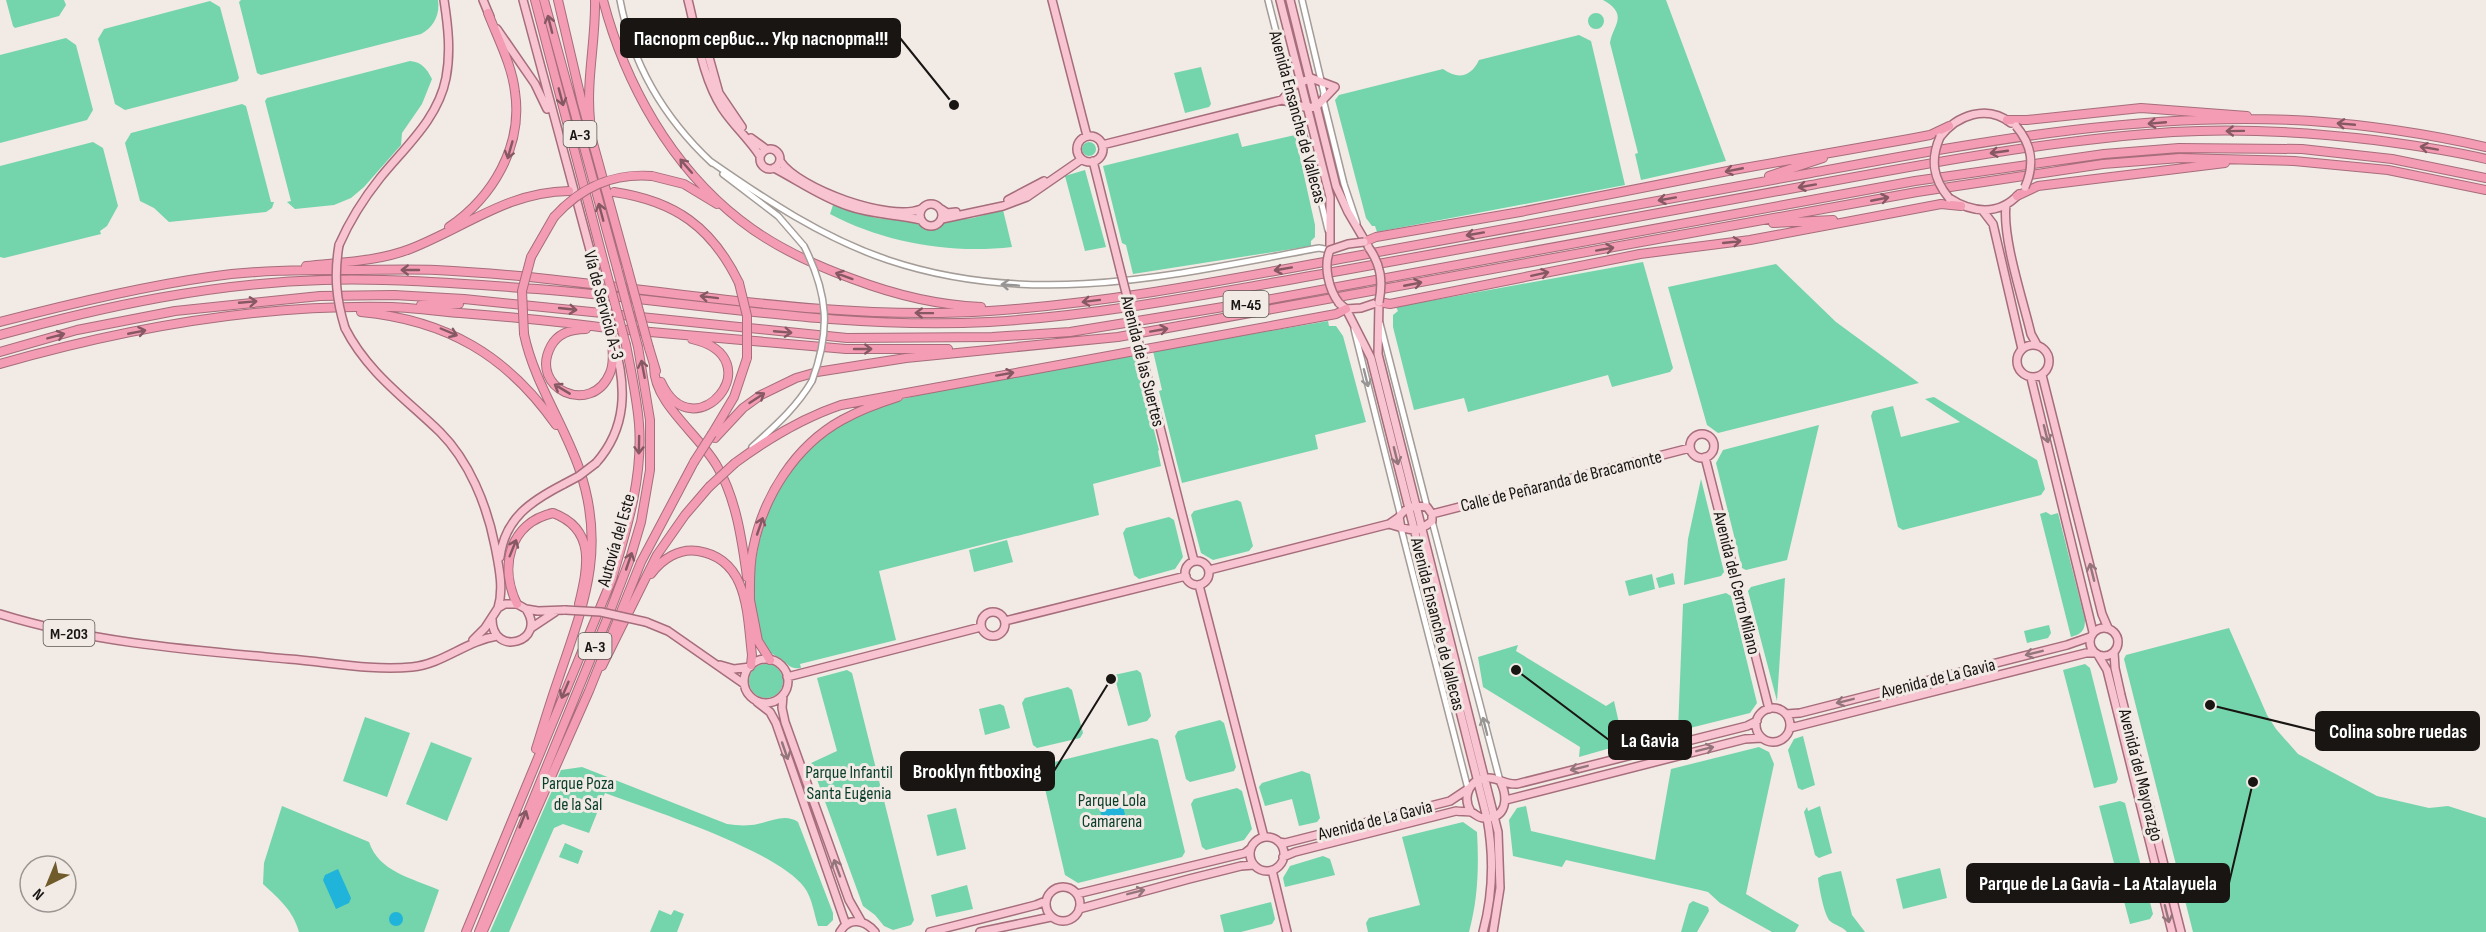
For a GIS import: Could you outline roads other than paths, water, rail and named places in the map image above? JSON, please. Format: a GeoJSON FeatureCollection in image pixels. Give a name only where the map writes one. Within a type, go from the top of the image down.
{"type":"FeatureCollection","features":[{"type":"Feature","properties":{"kind":"highway","name":"Autovía del Este"},"geometry":{"type":"LineString","coordinates":[[466,932],[612,579],[630,520],[639,471],[639,424],[626,345],[535,0]]}},
{"type":"Feature","properties":{"kind":"highway","name":"Autovía del Este"},"geometry":{"type":"LineString","coordinates":[[481,932],[630,558],[641,522],[650,470],[650,420],[638,347],[544,0]]}},
{"type":"Feature","properties":{"kind":"highway"},"geometry":{"type":"LineString","coordinates":[[558,0],[657,384],[671,409],[691,430],[718,466],[736,513],[758,641],[770,660]]}},
{"type":"Feature","properties":{"kind":"highway"},"geometry":{"type":"LineString","coordinates":[[593,139],[590,112],[590,60],[596,15],[595,0]]}},
{"type":"Feature","properties":{"kind":"highway"},"geometry":{"type":"LineString","coordinates":[[603,0],[621,57],[640,98],[662,135],[704,186],[740,220]]}},
{"type":"Feature","properties":{"kind":"highway"},"geometry":{"type":"LineString","coordinates":[[436,237],[454,224],[492,186],[507,159],[514,135],[517,112],[511,72],[488,13]]}},
{"type":"Feature","properties":{"kind":"highway"},"geometry":{"type":"LineString","coordinates":[[2007,120],[2141,108],[2245,116],[2257,119]]}},
{"type":"Feature","properties":{"kind":"highway"},"geometry":{"type":"LineString","coordinates":[[0,322],[70,303],[213,276],[295,269],[433,270],[549,279],[840,310],[930,313],[1045,306],[1109,299],[1260,274],[1910,155],[2100,127],[2178,121],[2257,119],[2360,125],[2431,135],[2486,147]]}},
{"type":"Feature","properties":{"kind":"highway"},"geometry":{"type":"LineString","coordinates":[[1367,244],[1397,233],[1520,213],[1733,170],[1930,135],[1948,126]]}},
{"type":"Feature","properties":{"kind":"highway","name":"M-45"},"geometry":{"type":"LineString","coordinates":[[0,335],[72,315],[172,295],[238,286],[319,280],[397,280],[542,289],[761,315],[844,322],[989,322],[1112,310],[1456,250],[1912,165],[2102,138],[2177,132],[2305,133],[2408,144],[2486,158]]}},
{"type":"Feature","properties":{"kind":"highway","name":"M-45"},"geometry":{"type":"LineString","coordinates":[[0,352],[77,330],[175,311],[321,296],[394,295],[538,305],[847,338],[992,337],[1070,332],[1254,302],[1915,181],[2104,154],[2179,148],[2302,149],[2383,158],[2486,179]]}},
{"type":"Feature","properties":{"kind":"highway"},"geometry":{"type":"LineString","coordinates":[[1686,195],[1775,174],[1853,149]]}},
{"type":"Feature","properties":{"kind":"highway"},"geometry":{"type":"LineString","coordinates":[[713,436],[743,408],[777,386],[796,378],[856,365],[979,350],[1118,337],[1917,192],[2103,164],[2180,158],[2262,159],[2378,169],[2486,190]]}},
{"type":"Feature","properties":{"kind":"highway"},"geometry":{"type":"LineString","coordinates":[[2017,196],[2038,186],[2262,159]]}},
{"type":"Feature","properties":{"kind":"highway"},"geometry":{"type":"LineString","coordinates":[[532,771],[533,758],[586,596],[592,559],[591,513],[579,469],[532,366],[524,334],[522,291],[531,256],[554,217],[573,197],[606,180],[636,175],[652,176],[684,184],[793,253],[830,271],[913,299],[948,306],[986,307],[1029,304],[1045,306]]}},
{"type":"Feature","properties":{"kind":"highway"},"geometry":{"type":"LineString","coordinates":[[295,269],[306,265],[381,258],[410,249],[488,210],[518,198],[547,191],[569,191]]}},
{"type":"Feature","properties":{"kind":"highway"},"geometry":{"type":"LineString","coordinates":[[481,932],[588,692],[641,562],[734,398],[747,358],[747,316],[740,283],[731,266],[711,239],[684,215],[649,199],[614,192]]}},
{"type":"Feature","properties":{"kind":"highway"},"geometry":{"type":"LineString","coordinates":[[1379,302],[1390,304],[1640,254],[1750,240],[1941,204],[1960,206]]}},
{"type":"Feature","properties":{"kind":"highway"},"geometry":{"type":"LineString","coordinates":[[1692,233],[1885,214]]}},
{"type":"Feature","properties":{"kind":"highway"},"geometry":{"type":"LineString","coordinates":[[433,270],[542,289]]}},
{"type":"Feature","properties":{"kind":"highway"},"geometry":{"type":"LineString","coordinates":[[0,366],[33,355],[176,324],[256,313],[454,303],[538,305]]}},
{"type":"Feature","properties":{"kind":"highway"},"geometry":{"type":"LineString","coordinates":[[392,307],[534,319],[613,330]]}},
{"type":"Feature","properties":{"kind":"highway"},"geometry":{"type":"LineString","coordinates":[[330,309],[398,316],[432,325],[465,340],[498,362],[521,382],[546,410],[567,441]]}},
{"type":"Feature","properties":{"kind":"highway"},"geometry":{"type":"LineString","coordinates":[[588,692],[657,555],[685,514],[735,463],[760,444],[814,414],[868,398],[1336,314],[1346,309]]}},
{"type":"Feature","properties":{"kind":"highway"},"geometry":{"type":"LineString","coordinates":[[613,330],[613,358],[610,373],[602,386],[589,394],[578,396],[557,388],[549,378],[546,357],[552,343],[562,334],[572,330],[613,330],[658,332],[846,349],[979,350]]}},
{"type":"Feature","properties":{"kind":"highway"},"geometry":{"type":"LineString","coordinates":[[654,367],[669,396],[689,408],[705,407],[716,400],[725,389],[728,376],[727,365],[717,351],[703,342],[658,332]]}},
{"type":"Feature","properties":{"kind":"highway"},"geometry":{"type":"LineString","coordinates":[[750,604],[750,572],[758,528],[776,488],[801,453],[841,420],[898,397],[948,384]]}},
{"type":"Feature","properties":{"kind":"highway"},"geometry":{"type":"LineString","coordinates":[[517,604],[508,576],[509,557],[519,534],[532,520],[543,515],[553,513],[565,517],[580,531],[586,551],[585,572],[571,643]]}},
{"type":"Feature","properties":{"kind":"highway"},"geometry":{"type":"LineString","coordinates":[[643,584],[666,558],[680,552],[694,550],[719,557],[730,565],[743,589],[752,655],[751,666]]}},
{"type":"Feature","properties":{"kind":"main road"},"geometry":{"type":"LineString","coordinates":[[444,0],[448,26],[446,80],[436,106],[415,139],[380,178],[358,209],[339,244],[335,268],[335,288],[345,328],[354,346],[365,361],[403,400],[441,434],[462,460],[472,478],[488,515],[499,565],[502,593],[498,608]]}},
{"type":"Feature","properties":{"kind":"main road"},"geometry":{"type":"LineString","coordinates":[[483,0],[488,13],[535,84],[557,133]]}},
{"type":"Feature","properties":{"kind":"main road","name":"Vía de Servicio A-3"},"geometry":{"type":"LineString","coordinates":[[499,565],[502,546],[513,520],[532,501],[579,476],[596,463],[614,438],[622,411],[623,390],[620,361],[613,330],[557,133],[523,0]]}},
{"type":"Feature","properties":{"kind":"main road"},"geometry":{"type":"LineString","coordinates":[[688,0],[714,94],[732,122],[760,156],[762,166],[774,168],[816,193],[849,207],[885,216],[921,220],[930,226],[942,219],[1003,206],[1027,197],[1080,156]]}},
{"type":"Feature","properties":{"kind":"main road"},"geometry":{"type":"LineString","coordinates":[[693,0],[719,93],[746,133],[766,149],[776,151],[784,168],[803,181],[851,202],[897,212],[915,212],[931,203],[947,213],[958,212],[1008,200],[1046,180],[1080,156]]}},
{"type":"Feature","properties":{"kind":"main road"},"geometry":{"type":"LineString","coordinates":[[1052,0],[1087,136]]}},
{"type":"Feature","properties":{"kind":"main road","name":"Avenida Ensanche de Vallecas"},"geometry":{"type":"LineString","coordinates":[[1280,0],[1330,197],[1328,262],[1330,283],[1336,300],[1346,309],[1371,357],[1413,506]]}},
{"type":"Feature","properties":{"kind":"main road","name":"Avenida Ensanche de Vallecas"},"geometry":{"type":"LineString","coordinates":[[1290,0],[1336,186],[1342,202],[1380,269],[1382,284],[1379,302],[1378,354],[1486,819],[1492,867],[1490,898],[1483,932]]}},
{"type":"Feature","properties":{"kind":"main road"},"geometry":{"type":"LineString","coordinates":[[1102,145],[1282,100],[1307,108],[1317,106],[1335,87],[1311,78],[1300,81],[1282,100]]}},
{"type":"Feature","properties":{"kind":"main road"},"geometry":{"type":"LineString","coordinates":[[1977,113],[1993,114],[2007,120],[2023,135],[2031,155],[2031,166],[2025,187],[2006,205],[1983,211],[1960,206],[1942,189],[1934,169],[1935,147],[1940,137],[1948,126],[1962,117],[1977,113]]}},
{"type":"Feature","properties":{"kind":"main road"},"geometry":{"type":"LineString","coordinates":[[1080,156],[1093,162],[1101,155],[1102,145],[1096,138],[1087,136]]}},
{"type":"Feature","properties":{"kind":"main road"},"geometry":{"type":"LineString","coordinates":[[1080,156],[1078,144],[1087,136]]}},
{"type":"Feature","properties":{"kind":"main road"},"geometry":{"type":"LineString","coordinates":[[760,156],[766,149]]}},
{"type":"Feature","properties":{"kind":"main road"},"geometry":{"type":"LineString","coordinates":[[774,168],[780,161]]}},
{"type":"Feature","properties":{"kind":"main road","name":"Avenida de las Suertes"},"geometry":{"type":"LineString","coordinates":[[1093,162],[1194,561]]}},
{"type":"Feature","properties":{"kind":"main road"},"geometry":{"type":"LineString","coordinates":[[2006,205],[2005,221],[2008,237],[2031,334],[2037,345],[2046,351],[2049,362],[2042,375],[2102,614],[2108,628],[2117,638],[2114,652],[2106,656],[2096,654],[2089,643],[2092,635],[2099,628],[2108,628]]}},
{"type":"Feature","properties":{"kind":"main road"},"geometry":{"type":"LineString","coordinates":[[921,209],[921,220]]}},
{"type":"Feature","properties":{"kind":"main road"},"geometry":{"type":"LineString","coordinates":[[941,209],[942,219]]}},
{"type":"Feature","properties":{"kind":"main road"},"geometry":{"type":"LineString","coordinates":[[1983,211],[1993,224],[2022,349],[2017,358],[2017,367],[2024,375],[2031,378],[2042,375]]}},
{"type":"Feature","properties":{"kind":"main road"},"geometry":{"type":"LineString","coordinates":[[1330,250],[1348,244],[1367,244]]}},
{"type":"Feature","properties":{"kind":"main road"},"geometry":{"type":"LineString","coordinates":[[1346,309],[1361,308],[1379,302]]}},
{"type":"Feature","properties":{"kind":"main road"},"geometry":{"type":"LineString","coordinates":[[2022,349],[2037,345]]}},
{"type":"Feature","properties":{"kind":"main road"},"geometry":{"type":"LineString","coordinates":[[2031,378],[2092,635]]}},
{"type":"Feature","properties":{"kind":"main road"},"geometry":{"type":"LineString","coordinates":[[1700,434],[1707,434],[1713,439],[1714,446],[1711,454],[1705,457],[1698,457],[1690,448],[1694,437],[1700,434]]}},
{"type":"Feature","properties":{"kind":"main road","name":"Calle de Peñaranda de Bracamonte"},"geometry":{"type":"LineString","coordinates":[[1413,506],[1431,514],[1690,448]]}},
{"type":"Feature","properties":{"kind":"main road","name":"Avenida del Cerro Milano"},"geometry":{"type":"LineString","coordinates":[[1705,457],[1769,709]]}},
{"type":"Feature","properties":{"kind":"main road"},"geometry":{"type":"LineString","coordinates":[[1209,570],[1389,524],[1413,506]]}},
{"type":"Feature","properties":{"kind":"main road","name":"Calle de Peñaranda de Bracamonte"},"geometry":{"type":"LineString","coordinates":[[1419,530],[1431,514]]}},
{"type":"Feature","properties":{"kind":"main road","name":"Avenida Ensanche de Vallecas"},"geometry":{"type":"LineString","coordinates":[[1400,515],[1401,528]]}},
{"type":"Feature","properties":{"kind":"main road"},"geometry":{"type":"LineString","coordinates":[[1389,524],[1407,531],[1419,530]]}},
{"type":"Feature","properties":{"kind":"main road","name":"Avenida Ensanche de Vallecas"},"geometry":{"type":"LineString","coordinates":[[1419,530],[1495,816],[1501,858],[1500,888],[1492,932]]}},
{"type":"Feature","properties":{"kind":"main road"},"geometry":{"type":"LineString","coordinates":[[1194,561],[1203,562],[1209,570],[1207,580],[1199,585],[1191,583],[1185,576],[1186,569],[1194,561]]}},
{"type":"Feature","properties":{"kind":"main road"},"geometry":{"type":"LineString","coordinates":[[1005,621],[1185,576]]}},
{"type":"Feature","properties":{"kind":"main road"},"geometry":{"type":"LineString","coordinates":[[1199,585],[1263,837]]}},
{"type":"Feature","properties":{"kind":"main road"},"geometry":{"type":"LineString","coordinates":[[498,608],[504,604],[517,604],[526,609],[601,612],[646,622],[668,631],[744,684]]}},
{"type":"Feature","properties":{"kind":"main road","name":"M-203"},"geometry":{"type":"LineString","coordinates":[[467,646],[492,620],[498,608]]}},
{"type":"Feature","properties":{"kind":"main road"},"geometry":{"type":"LineString","coordinates":[[526,609],[531,628],[561,610]]}},
{"type":"Feature","properties":{"kind":"main road"},"geometry":{"type":"LineString","coordinates":[[988,613],[1000,615],[1005,621],[1004,629],[996,636],[988,635],[981,627],[982,619],[988,613]]}},
{"type":"Feature","properties":{"kind":"main road","name":"M-203"},"geometry":{"type":"LineString","coordinates":[[0,614],[66,632],[122,642],[395,668],[424,665],[497,636],[508,642],[518,642],[531,628]]}},
{"type":"Feature","properties":{"kind":"main road"},"geometry":{"type":"LineString","coordinates":[[492,620],[497,636]]}},
{"type":"Feature","properties":{"kind":"main road"},"geometry":{"type":"LineString","coordinates":[[787,677],[981,627]]}},
{"type":"Feature","properties":{"kind":"main road","name":"Avenida de La Gavia"},"geometry":{"type":"LineString","coordinates":[[1786,714],[1800,713],[2049,650],[2092,635]]}},
{"type":"Feature","properties":{"kind":"main road","name":"Avenida del Mayorazgo"},"geometry":{"type":"LineString","coordinates":[[2114,652],[2121,695],[2181,932]]}},
{"type":"Feature","properties":{"kind":"main road","name":"Avenida de La Gavia"},"geometry":{"type":"LineString","coordinates":[[1790,728],[1999,674],[2086,653],[2096,654]]}},
{"type":"Feature","properties":{"kind":"main road","name":"Avenida del Mayorazgo"},"geometry":{"type":"LineString","coordinates":[[2096,654],[2107,670],[2172,932]]}},
{"type":"Feature","properties":{"kind":"main road"},"geometry":{"type":"LineString","coordinates":[[757,702],[774,702],[783,695],[787,688],[787,677],[779,664],[770,660],[758,661],[751,666],[745,676],[744,684],[747,693],[757,702],[770,712],[776,723],[846,925]]}},
{"type":"Feature","properties":{"kind":"main road"},"geometry":{"type":"LineString","coordinates":[[713,663],[734,669],[751,666]]}},
{"type":"Feature","properties":{"kind":"main road"},"geometry":{"type":"LineString","coordinates":[[783,695],[782,708],[785,722],[849,900],[861,921],[875,932]]}},
{"type":"Feature","properties":{"kind":"main road"},"geometry":{"type":"LineString","coordinates":[[1486,778],[1501,783],[1517,784],[1747,726],[1757,721],[1761,714],[1769,709],[1780,710],[1786,714],[1790,728],[1788,735],[1777,742],[1762,738],[1745,739],[1506,800]]}},
{"type":"Feature","properties":{"kind":"main road"},"geometry":{"type":"LineString","coordinates":[[1757,721],[1758,733],[1762,738]]}},
{"type":"Feature","properties":{"kind":"main road","name":"Avenida de La Gavia"},"geometry":{"type":"LineString","coordinates":[[1279,842],[1285,843],[1450,801],[1477,781],[1486,778]]}},
{"type":"Feature","properties":{"kind":"main road"},"geometry":{"type":"LineString","coordinates":[[1468,789],[1466,800],[1471,812],[1486,819],[1503,810],[1506,800],[1501,783]]}},
{"type":"Feature","properties":{"kind":"main road","name":"Avenida de La Gavia"},"geometry":{"type":"LineString","coordinates":[[1283,857],[1456,812],[1471,812]]}},
{"type":"Feature","properties":{"kind":"main road"},"geometry":{"type":"LineString","coordinates":[[1051,917],[1046,900],[1050,892],[1059,887],[1066,887],[1077,894],[1245,853],[1263,837],[1279,842],[1283,857],[1280,865],[1272,870],[1262,870],[1254,865],[1250,849]]}},
{"type":"Feature","properties":{"kind":"main road"},"geometry":{"type":"LineString","coordinates":[[1079,909],[1241,866],[1254,865]]}},
{"type":"Feature","properties":{"kind":"main road"},"geometry":{"type":"LineString","coordinates":[[1272,870],[1287,932]]}},
{"type":"Feature","properties":{"kind":"main road"},"geometry":{"type":"LineString","coordinates":[[980,932],[1038,918],[1051,917],[1066,921],[1077,914],[1079,909],[1077,894]]}},
{"type":"Feature","properties":{"kind":"main road"},"geometry":{"type":"LineString","coordinates":[[930,932],[1036,905],[1046,900]]}},
{"type":"Feature","properties":{"kind":"main road"},"geometry":{"type":"LineString","coordinates":[[840,932],[846,925],[861,921]]}},
{"type":"Feature","properties":{"kind":"street"},"geometry":{"type":"LineString","coordinates":[[620,0],[639,62],[653,93],[674,123],[710,161],[728,179],[778,216],[804,246],[819,280],[825,302],[825,332],[820,360],[802,399],[735,463]]}},
{"type":"Feature","properties":{"kind":"street","name":"Avenida Ensanche de Vallecas"},"geometry":{"type":"LineString","coordinates":[[1268,0],[1329,234]]}},
{"type":"Feature","properties":{"kind":"street","name":"Avenida Ensanche de Vallecas"},"geometry":{"type":"LineString","coordinates":[[1302,0],[1344,184],[1359,230]]}},
{"type":"Feature","properties":{"kind":"street"},"geometry":{"type":"LineString","coordinates":[[710,161],[788,214],[852,246],[923,271],[966,280],[1034,287],[1123,282],[1319,248],[1330,250]]}},
{"type":"Feature","properties":{"kind":"street","name":"Avenida Ensanche de Vallecas"},"geometry":{"type":"LineString","coordinates":[[1352,321],[1400,515]]}},
{"type":"Feature","properties":{"kind":"street","name":"Avenida Ensanche de Vallecas"},"geometry":{"type":"LineString","coordinates":[[1380,322],[1501,783]]}},
{"type":"Feature","properties":{"kind":"street","name":"Avenida Ensanche de Vallecas"},"geometry":{"type":"LineString","coordinates":[[1401,528],[1468,789]]}},
{"type":"Feature","properties":{"kind":"water"},"geometry":{"type":"Polygon","coordinates":[[[1122,801],[1125,815],[1103,820],[1099,807],[1122,801]]]}},
{"type":"Feature","properties":{"kind":"water"},"geometry":{"type":"Polygon","coordinates":[[[338,869],[351,898],[349,903],[336,909],[323,880],[325,875],[338,869]]]}},
{"type":"Feature","properties":{"kind":"water"},"geometry":{"type":"Polygon","coordinates":[[[396,912],[401,914],[403,919],[401,924],[396,926],[391,924],[389,919],[391,914],[396,912]]]}},
{"type":"Feature","properties":{"kind":"place","name":"Паспорт сервис... Укр паспорта!!!"},"geometry":{"type":"Point","coordinates":[954,105]}},
{"type":"Feature","properties":{"kind":"place","name":"La Gavia"},"geometry":{"type":"Point","coordinates":[1516,670]}},
{"type":"Feature","properties":{"kind":"place","name":"Brooklyn fitboxing"},"geometry":{"type":"Point","coordinates":[1111,679]}},
{"type":"Feature","properties":{"kind":"place","name":"Colina sobre ruedas"},"geometry":{"type":"Point","coordinates":[2210,705]}},
{"type":"Feature","properties":{"kind":"place","name":"Parque de La Gavia - La Atalayuela"},"geometry":{"type":"Point","coordinates":[2253,782]}},
{"type":"Feature","properties":{"kind":"park label","name":"Parque Infantil Santa Eugenia"},"geometry":{"type":"Point","coordinates":[849,782]}},
{"type":"Feature","properties":{"kind":"park label","name":"Parque Poza de la Sal"},"geometry":{"type":"Point","coordinates":[578,793]}},
{"type":"Feature","properties":{"kind":"park label","name":"Parque Lola Camarena"},"geometry":{"type":"Point","coordinates":[1112,810]}}]}
